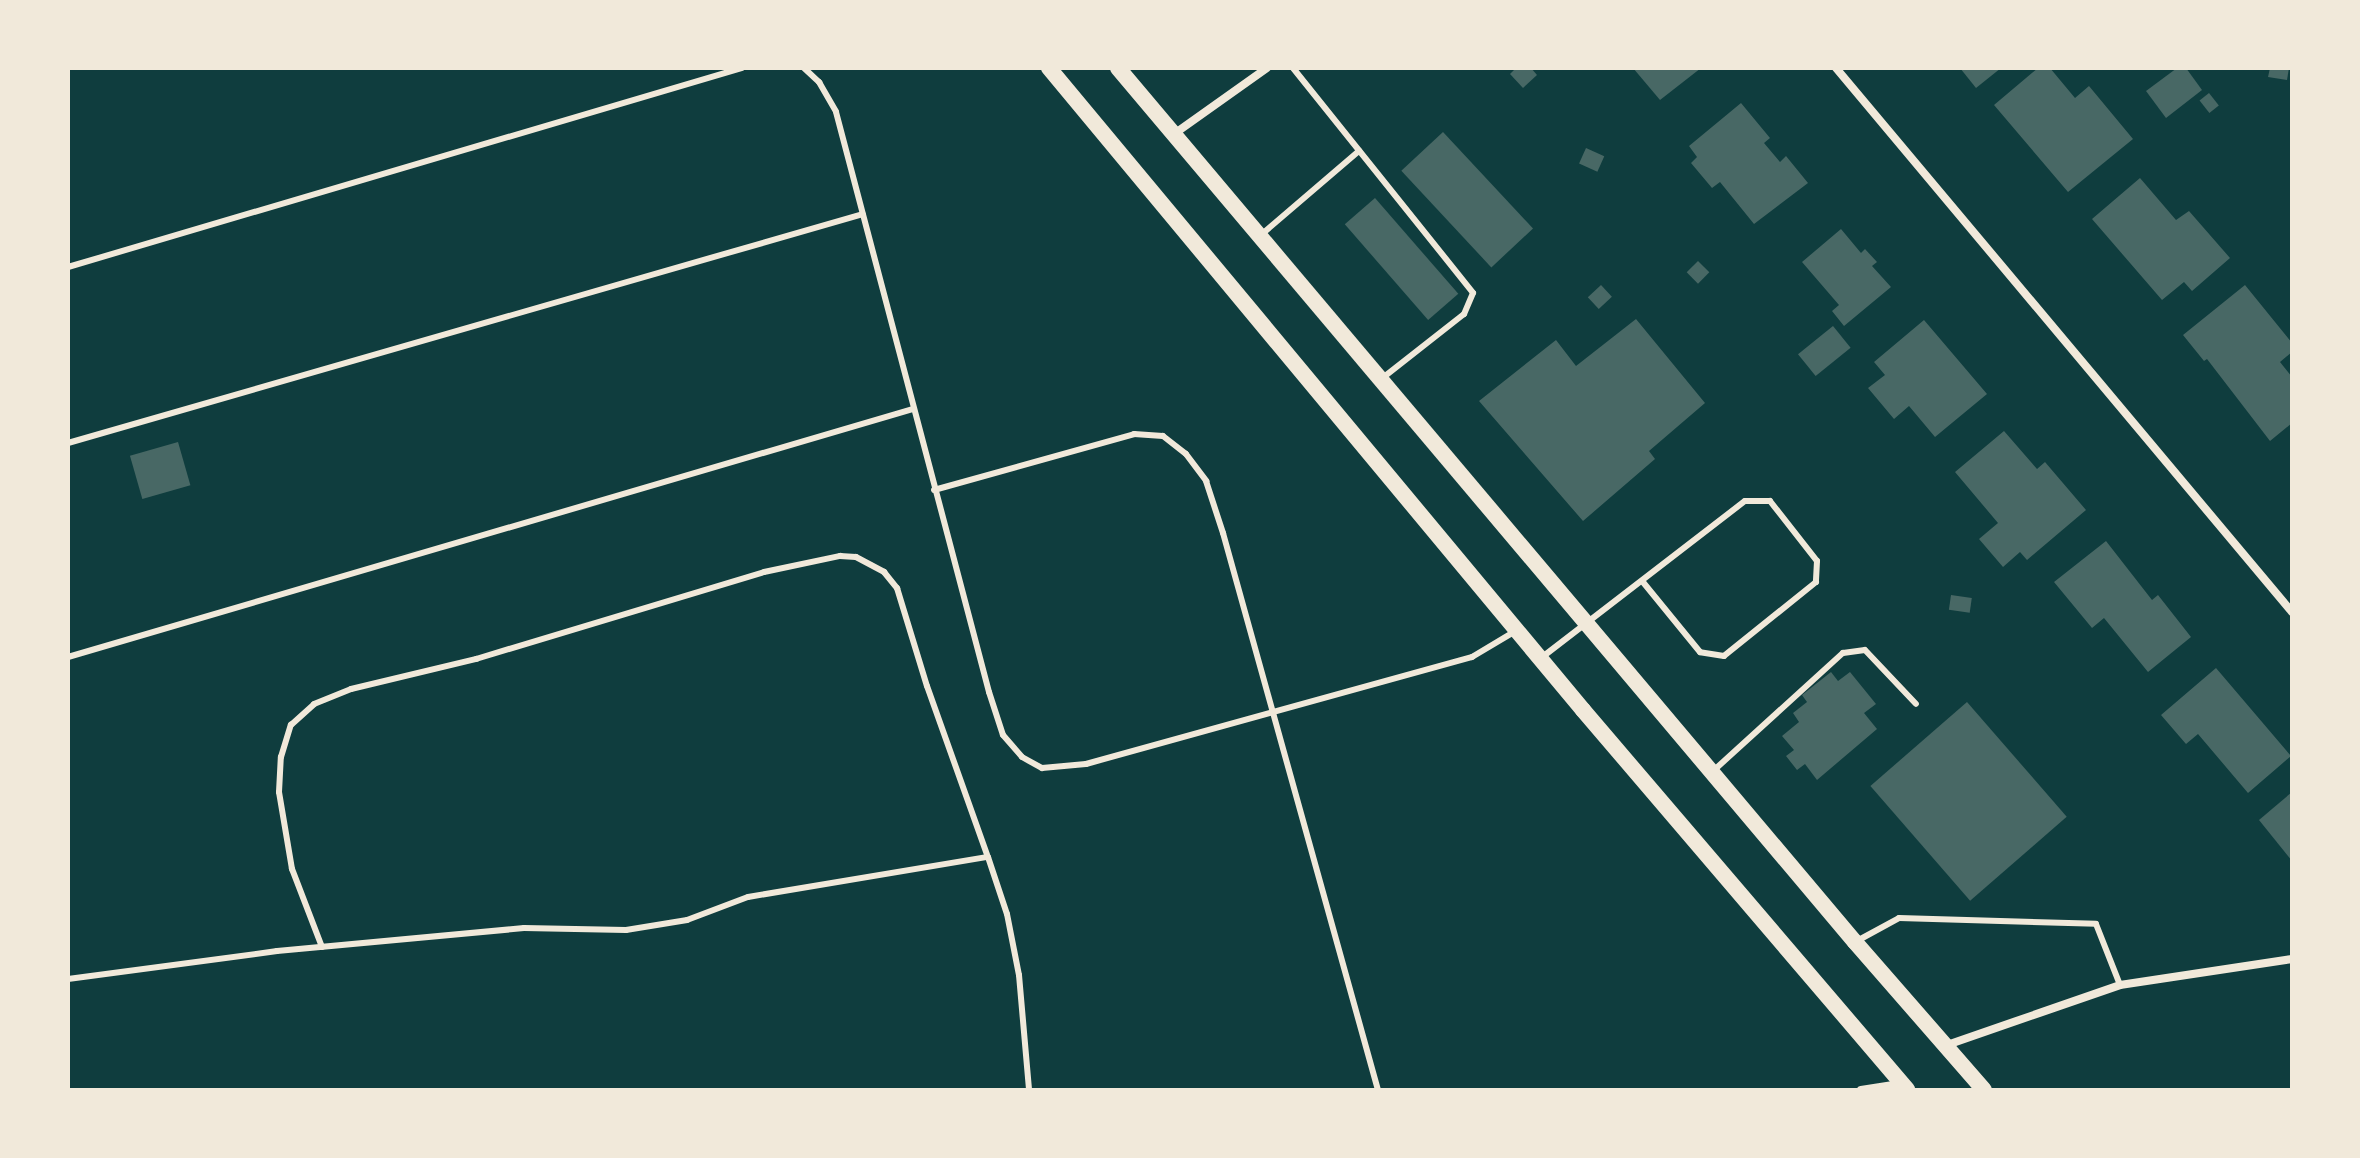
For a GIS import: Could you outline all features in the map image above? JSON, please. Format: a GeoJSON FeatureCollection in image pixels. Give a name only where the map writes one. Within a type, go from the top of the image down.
{"type":"FeatureCollection","features":[{"type":"Feature","properties":{"kind":"main road"},"geometry":{"type":"LineString","coordinates":[[1049,68],[1517,630],[1905,1087]]}},
{"type":"Feature","properties":{"kind":"main road"},"geometry":{"type":"LineString","coordinates":[[1118,68],[1855,942],[1984,1090]]}},
{"type":"Feature","properties":{"kind":"street"},"geometry":{"type":"LineString","coordinates":[[1174,134],[1267,68]]}},
{"type":"Feature","properties":{"kind":"street"},"geometry":{"type":"LineString","coordinates":[[1836,68],[2292,612]]}},
{"type":"Feature","properties":{"kind":"street"},"geometry":{"type":"LineString","coordinates":[[1947,1045],[2120,985],[2292,959]]}},
{"type":"Feature","properties":{"kind":"street"},"geometry":{"type":"LineString","coordinates":[[1861,1090],[1905,1087]]}},
{"type":"Feature","properties":{"kind":"lane"},"geometry":{"type":"LineString","coordinates":[[68,267],[742,68]]}},
{"type":"Feature","properties":{"kind":"lane"},"geometry":{"type":"LineString","coordinates":[[804,68],[819,82],[836,112],[934,490],[1003,735],[1022,757],[1042,768],[1086,764],[1472,657],[1517,630]]}},
{"type":"Feature","properties":{"kind":"lane"},"geometry":{"type":"LineString","coordinates":[[1293,68],[1473,293],[1464,314],[1381,379]]}},
{"type":"Feature","properties":{"kind":"lane"},"geometry":{"type":"LineString","coordinates":[[1260,236],[1359,151]]}},
{"type":"Feature","properties":{"kind":"lane"},"geometry":{"type":"LineString","coordinates":[[68,443],[863,214]]}},
{"type":"Feature","properties":{"kind":"lane"},"geometry":{"type":"LineString","coordinates":[[68,657],[913,409]]}},
{"type":"Feature","properties":{"kind":"lane"},"geometry":{"type":"LineString","coordinates":[[934,490],[1134,434],[1163,436],[1186,454],[1206,481],[1378,1090]]}},
{"type":"Feature","properties":{"kind":"lane"},"geometry":{"type":"LineString","coordinates":[[1541,658],[1588,625],[1745,501],[1770,501],[1817,561],[1816,582],[1724,656],[1700,652],[1643,582]]}},
{"type":"Feature","properties":{"kind":"lane"},"geometry":{"type":"LineString","coordinates":[[322,947],[292,869],[279,792],[281,757],[291,725],[314,704],[351,689],[476,659],[764,572],[840,556],[871,564],[884,572],[897,588],[927,686],[1007,914],[1019,975],[1029,1090]]}},
{"type":"Feature","properties":{"kind":"lane"},"geometry":{"type":"LineString","coordinates":[[1712,772],[1843,653],[1865,650],[1916,704]]}},
{"type":"Feature","properties":{"kind":"lane"},"geometry":{"type":"LineString","coordinates":[[68,979],[322,947],[524,928],[626,930],[687,920],[748,897],[988,857]]}},
{"type":"Feature","properties":{"kind":"lane"},"geometry":{"type":"LineString","coordinates":[[1855,942],[1899,918],[2096,924],[2120,985]]}},
{"type":"Feature","properties":{"kind":"building"},"geometry":{"type":"Polygon","coordinates":[[[1516,68],[1531,68],[1537,75],[1523,88],[1510,74],[1516,68]]]}},
{"type":"Feature","properties":{"kind":"building"},"geometry":{"type":"Polygon","coordinates":[[[1633,68],[1701,68],[1660,100],[1633,68]]]}},
{"type":"Feature","properties":{"kind":"building"},"geometry":{"type":"Polygon","coordinates":[[[1960,68],[2001,68],[1976,88],[1960,68]]]}},
{"type":"Feature","properties":{"kind":"building"},"geometry":{"type":"Polygon","coordinates":[[[2038,68],[2050,68],[2075,98],[2089,86],[2133,139],[2068,192],[1994,105],[2038,68]]]}},
{"type":"Feature","properties":{"kind":"building"},"geometry":{"type":"Polygon","coordinates":[[[2177,68],[2186,68],[2202,90],[2166,118],[2146,91],[2177,68]]]}},
{"type":"Feature","properties":{"kind":"building"},"geometry":{"type":"Polygon","coordinates":[[[2270,68],[2289,68],[2287,80],[2268,77],[2270,68]]]}},
{"type":"Feature","properties":{"kind":"building"},"geometry":{"type":"Polygon","coordinates":[[[2209,93],[2219,106],[2209,113],[2200,100],[2209,93]]]}},
{"type":"Feature","properties":{"kind":"building"},"geometry":{"type":"Polygon","coordinates":[[[1741,103],[1770,138],[1764,143],[1780,162],[1786,156],[1808,183],[1754,224],[1720,182],[1712,188],[1691,163],[1697,157],[1689,146],[1741,103]]]}},
{"type":"Feature","properties":{"kind":"building"},"geometry":{"type":"Polygon","coordinates":[[[1443,132],[1533,229],[1491,267],[1401,171],[1443,132]]]}},
{"type":"Feature","properties":{"kind":"building"},"geometry":{"type":"Polygon","coordinates":[[[1586,148],[1604,156],[1597,172],[1579,164],[1586,148]]]}},
{"type":"Feature","properties":{"kind":"building"},"geometry":{"type":"Polygon","coordinates":[[[2140,178],[2176,220],[2189,211],[2230,258],[2192,291],[2184,282],[2162,300],[2092,219],[2140,178]]]}},
{"type":"Feature","properties":{"kind":"building"},"geometry":{"type":"Polygon","coordinates":[[[1375,198],[1458,294],[1428,320],[1345,224],[1375,198]]]}},
{"type":"Feature","properties":{"kind":"building"},"geometry":{"type":"Polygon","coordinates":[[[1841,229],[1861,253],[1865,249],[1877,262],[1872,266],[1891,287],[1844,326],[1832,311],[1839,305],[1802,262],[1841,229]]]}},
{"type":"Feature","properties":{"kind":"building"},"geometry":{"type":"Polygon","coordinates":[[[1698,261],[1709,272],[1698,284],[1687,272],[1698,261]]]}},
{"type":"Feature","properties":{"kind":"building"},"geometry":{"type":"Polygon","coordinates":[[[1601,285],[1612,297],[1599,309],[1588,297],[1601,285]]]}},
{"type":"Feature","properties":{"kind":"building"},"geometry":{"type":"Polygon","coordinates":[[[2245,285],[2292,343],[2292,352],[2280,362],[2292,377],[2292,423],[2270,441],[2207,359],[2204,361],[2183,335],[2245,285]]]}},
{"type":"Feature","properties":{"kind":"building"},"geometry":{"type":"Polygon","coordinates":[[[1636,319],[1705,403],[1649,451],[1655,459],[1583,521],[1479,401],[1556,340],[1576,366],[1636,319]]]}},
{"type":"Feature","properties":{"kind":"building"},"geometry":{"type":"Polygon","coordinates":[[[1924,320],[1987,394],[1935,437],[1909,406],[1894,419],[1868,388],[1885,375],[1874,362],[1924,320]]]}},
{"type":"Feature","properties":{"kind":"building"},"geometry":{"type":"Polygon","coordinates":[[[1833,326],[1851,348],[1816,376],[1798,354],[1833,326]]]}},
{"type":"Feature","properties":{"kind":"building"},"geometry":{"type":"Polygon","coordinates":[[[2004,431],[2037,469],[2045,462],[2086,510],[2027,560],[2020,552],[2003,567],[1979,539],[1998,523],[1955,472],[2004,431]]]}},
{"type":"Feature","properties":{"kind":"building"},"geometry":{"type":"Polygon","coordinates":[[[178,442],[190,485],[142,499],[130,456],[178,442]]]}},
{"type":"Feature","properties":{"kind":"building"},"geometry":{"type":"Polygon","coordinates":[[[2106,541],[2152,600],[2158,595],[2191,637],[2148,672],[2104,618],[2092,628],[2054,582],[2106,541]]]}},
{"type":"Feature","properties":{"kind":"building"},"geometry":{"type":"Polygon","coordinates":[[[1951,595],[1972,598],[1970,613],[1949,610],[1951,595]]]}},
{"type":"Feature","properties":{"kind":"building"},"geometry":{"type":"Polygon","coordinates":[[[2216,668],[2291,756],[2248,793],[2198,734],[2186,744],[2161,715],[2216,668]]]}},
{"type":"Feature","properties":{"kind":"building"},"geometry":{"type":"Polygon","coordinates":[[[1831,672],[1838,681],[1850,672],[1876,704],[1864,713],[1877,729],[1817,780],[1805,764],[1797,770],[1786,756],[1794,750],[1782,736],[1799,722],[1793,713],[1807,702],[1802,695],[1831,672]]]}},
{"type":"Feature","properties":{"kind":"building"},"geometry":{"type":"Polygon","coordinates":[[[1967,702],[2067,817],[1970,901],[1870,786],[1967,702]]]}},
{"type":"Feature","properties":{"kind":"building"},"geometry":{"type":"Polygon","coordinates":[[[2292,792],[2292,861],[2259,820],[2292,792]]]}}]}
